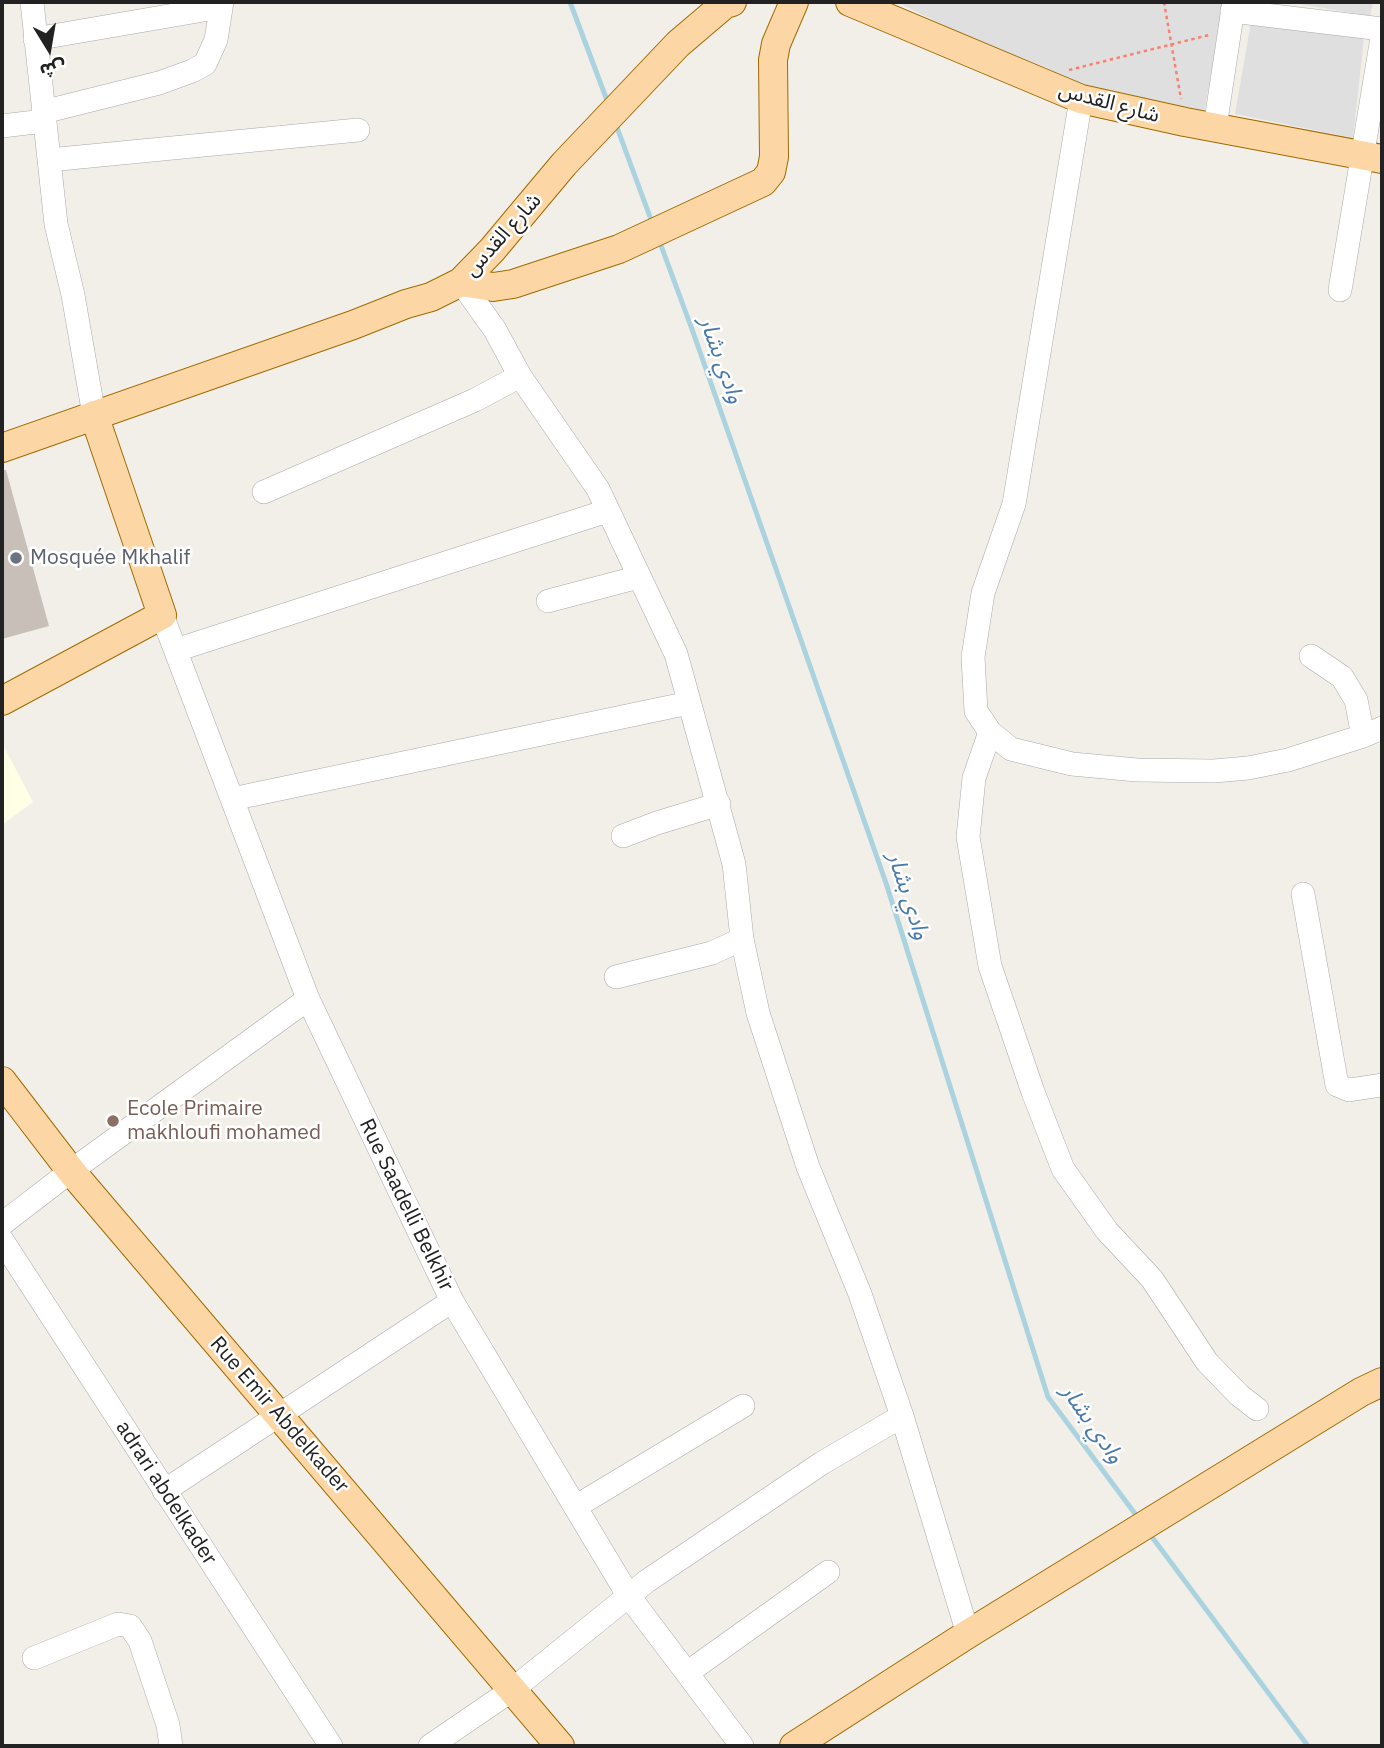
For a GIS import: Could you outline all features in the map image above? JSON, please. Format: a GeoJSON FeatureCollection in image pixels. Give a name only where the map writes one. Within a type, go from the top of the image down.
{"type":"FeatureCollection","features":[{"type":"Feature","properties":{"kind":"main road","name":"شارع القدس"},"geometry":{"type":"LineString","coordinates":[[2,448],[353,325],[406,303],[431,297],[461,282],[492,250],[564,164],[678,44],[732,2]]}},
{"type":"Feature","properties":{"kind":"main road"},"geometry":{"type":"LineString","coordinates":[[461,282],[493,287],[513,284],[619,250],[763,181],[771,172],[774,157],[773,60],[776,44],[794,2]]}},
{"type":"Feature","properties":{"kind":"main road","name":"شارع القدس"},"geometry":{"type":"LineString","coordinates":[[849,2],[1081,99],[1185,122],[1372,157]]}},
{"type":"Feature","properties":{"kind":"main road"},"geometry":{"type":"LineString","coordinates":[[2,701],[162,615],[94,415]]}},
{"type":"Feature","properties":{"kind":"main road","name":"Rue Emir Abdelkader"},"geometry":{"type":"LineString","coordinates":[[2,1081],[71,1171],[560,1746]]}},
{"type":"Feature","properties":{"kind":"main road"},"geometry":{"type":"LineString","coordinates":[[794,1746],[968,1634],[1219,1482],[1361,1392],[1382,1382]]}},
{"type":"Feature","properties":{"kind":"street"},"geometry":{"type":"LineString","coordinates":[[32,2],[56,224],[73,295],[94,415]]}},
{"type":"Feature","properties":{"kind":"street"},"geometry":{"type":"LineString","coordinates":[[2,126],[159,83],[205,64],[216,40],[222,4],[35,40]]}},
{"type":"Feature","properties":{"kind":"street"},"geometry":{"type":"LineString","coordinates":[[1215,127],[1233,6],[1382,29]]}},
{"type":"Feature","properties":{"kind":"street"},"geometry":{"type":"LineString","coordinates":[[1340,290],[1372,157],[1382,38]]}},
{"type":"Feature","properties":{"kind":"street"},"geometry":{"type":"LineString","coordinates":[[1081,99],[1014,504],[984,593],[973,657],[976,711],[990,732],[1011,749],[1072,764],[1181,771],[1225,770],[1275,763],[1373,732],[1342,677],[1311,656]]}},
{"type":"Feature","properties":{"kind":"street"},"geometry":{"type":"LineString","coordinates":[[49,160],[358,130]]}},
{"type":"Feature","properties":{"kind":"street"},"geometry":{"type":"LineString","coordinates":[[461,282],[495,330],[520,376],[598,489],[676,654],[734,864],[742,939],[758,1013],[803,1154],[860,1294],[902,1416],[968,1634]]}},
{"type":"Feature","properties":{"kind":"street"},"geometry":{"type":"LineString","coordinates":[[264,492],[475,400],[520,376]]}},
{"type":"Feature","properties":{"kind":"street"},"geometry":{"type":"LineString","coordinates":[[176,650],[607,511]]}},
{"type":"Feature","properties":{"kind":"street"},"geometry":{"type":"LineString","coordinates":[[548,601],[639,577]]}},
{"type":"Feature","properties":{"kind":"street","name":"Rue Saadelli Belkhir"},"geometry":{"type":"LineString","coordinates":[[162,615],[308,999],[452,1301],[628,1595],[743,1746]]}},
{"type":"Feature","properties":{"kind":"street"},"geometry":{"type":"LineString","coordinates":[[232,799],[689,703]]}},
{"type":"Feature","properties":{"kind":"street"},"geometry":{"type":"LineString","coordinates":[[990,732],[974,778],[968,836],[989,966],[1063,1169],[1107,1231],[1152,1279],[1207,1362],[1256,1409]]}},
{"type":"Feature","properties":{"kind":"street"},"geometry":{"type":"LineString","coordinates":[[623,836],[657,822],[719,804]]}},
{"type":"Feature","properties":{"kind":"street"},"geometry":{"type":"LineString","coordinates":[[1303,894],[1337,1085],[1349,1090],[1382,1085]]}},
{"type":"Feature","properties":{"kind":"street"},"geometry":{"type":"LineString","coordinates":[[616,977],[712,953],[742,939]]}},
{"type":"Feature","properties":{"kind":"street"},"geometry":{"type":"LineString","coordinates":[[2,1224],[308,999]]}},
{"type":"Feature","properties":{"kind":"street","name":"adrari abdelkader"},"geometry":{"type":"LineString","coordinates":[[2,1240],[331,1746]]}},
{"type":"Feature","properties":{"kind":"street"},"geometry":{"type":"LineString","coordinates":[[164,1491],[452,1301]]}},
{"type":"Feature","properties":{"kind":"street"},"geometry":{"type":"LineString","coordinates":[[575,1507],[743,1406]]}},
{"type":"Feature","properties":{"kind":"street"},"geometry":{"type":"LineString","coordinates":[[430,1746],[512,1690],[628,1595],[822,1463],[902,1416]]}},
{"type":"Feature","properties":{"kind":"street"},"geometry":{"type":"LineString","coordinates":[[687,1673],[828,1572]]}},
{"type":"Feature","properties":{"kind":"street"},"geometry":{"type":"LineString","coordinates":[[34,1658],[118,1623],[130,1626],[140,1641],[168,1725],[171,1746]]}},
{"type":"Feature","properties":{"kind":"path"},"geometry":{"type":"LineString","coordinates":[[1164,2],[1185,122]]}},
{"type":"Feature","properties":{"kind":"path"},"geometry":{"type":"LineString","coordinates":[[1044,85],[1049,74],[1212,34]]}},
{"type":"Feature","properties":{"kind":"shaded area"},"geometry":{"type":"Polygon","coordinates":[[[897,2],[1224,2],[1204,113],[1075,83],[1047,68],[959,33],[897,2]]]}},
{"type":"Feature","properties":{"kind":"shaded area"},"geometry":{"type":"Polygon","coordinates":[[[1288,2],[1373,2],[1370,16],[1288,2]]]}},
{"type":"Feature","properties":{"kind":"shaded area"},"geometry":{"type":"Polygon","coordinates":[[[1251,22],[1364,38],[1353,138],[1235,114],[1251,22]]]}},
{"type":"Feature","properties":{"kind":"shaded area"},"geometry":{"type":"Polygon","coordinates":[[[2,743],[33,802],[2,825],[2,743]]]}},
{"type":"Feature","properties":{"kind":"building","name":"Mosquée Mkhalif"},"geometry":{"type":"Polygon","coordinates":[[[2,470],[6,470],[49,626],[2,639],[2,470]]]}},
{"type":"Feature","properties":{"kind":"waterway","name":"وادي بشار"},"geometry":{"type":"LineString","coordinates":[[570,2],[608,103]]}},
{"type":"Feature","properties":{"kind":"waterway","name":"وادي بشار"},"geometry":{"type":"LineString","coordinates":[[615,122],[653,225]]}},
{"type":"Feature","properties":{"kind":"waterway","name":"وادي بشار"},"geometry":{"type":"LineString","coordinates":[[659,240],[886,883],[1048,1397],[1139,1519]]}},
{"type":"Feature","properties":{"kind":"waterway","name":"وادي بشار"},"geometry":{"type":"LineString","coordinates":[[1149,1533],[1308,1746]]}},
{"type":"Feature","properties":{"kind":"place","name":"Mosquée Mkhalif"},"geometry":{"type":"Point","coordinates":[16,558]}},
{"type":"Feature","properties":{"kind":"place","name":"Ecole Primaire makhloufi mohamed"},"geometry":{"type":"Point","coordinates":[113,1121]}}]}
